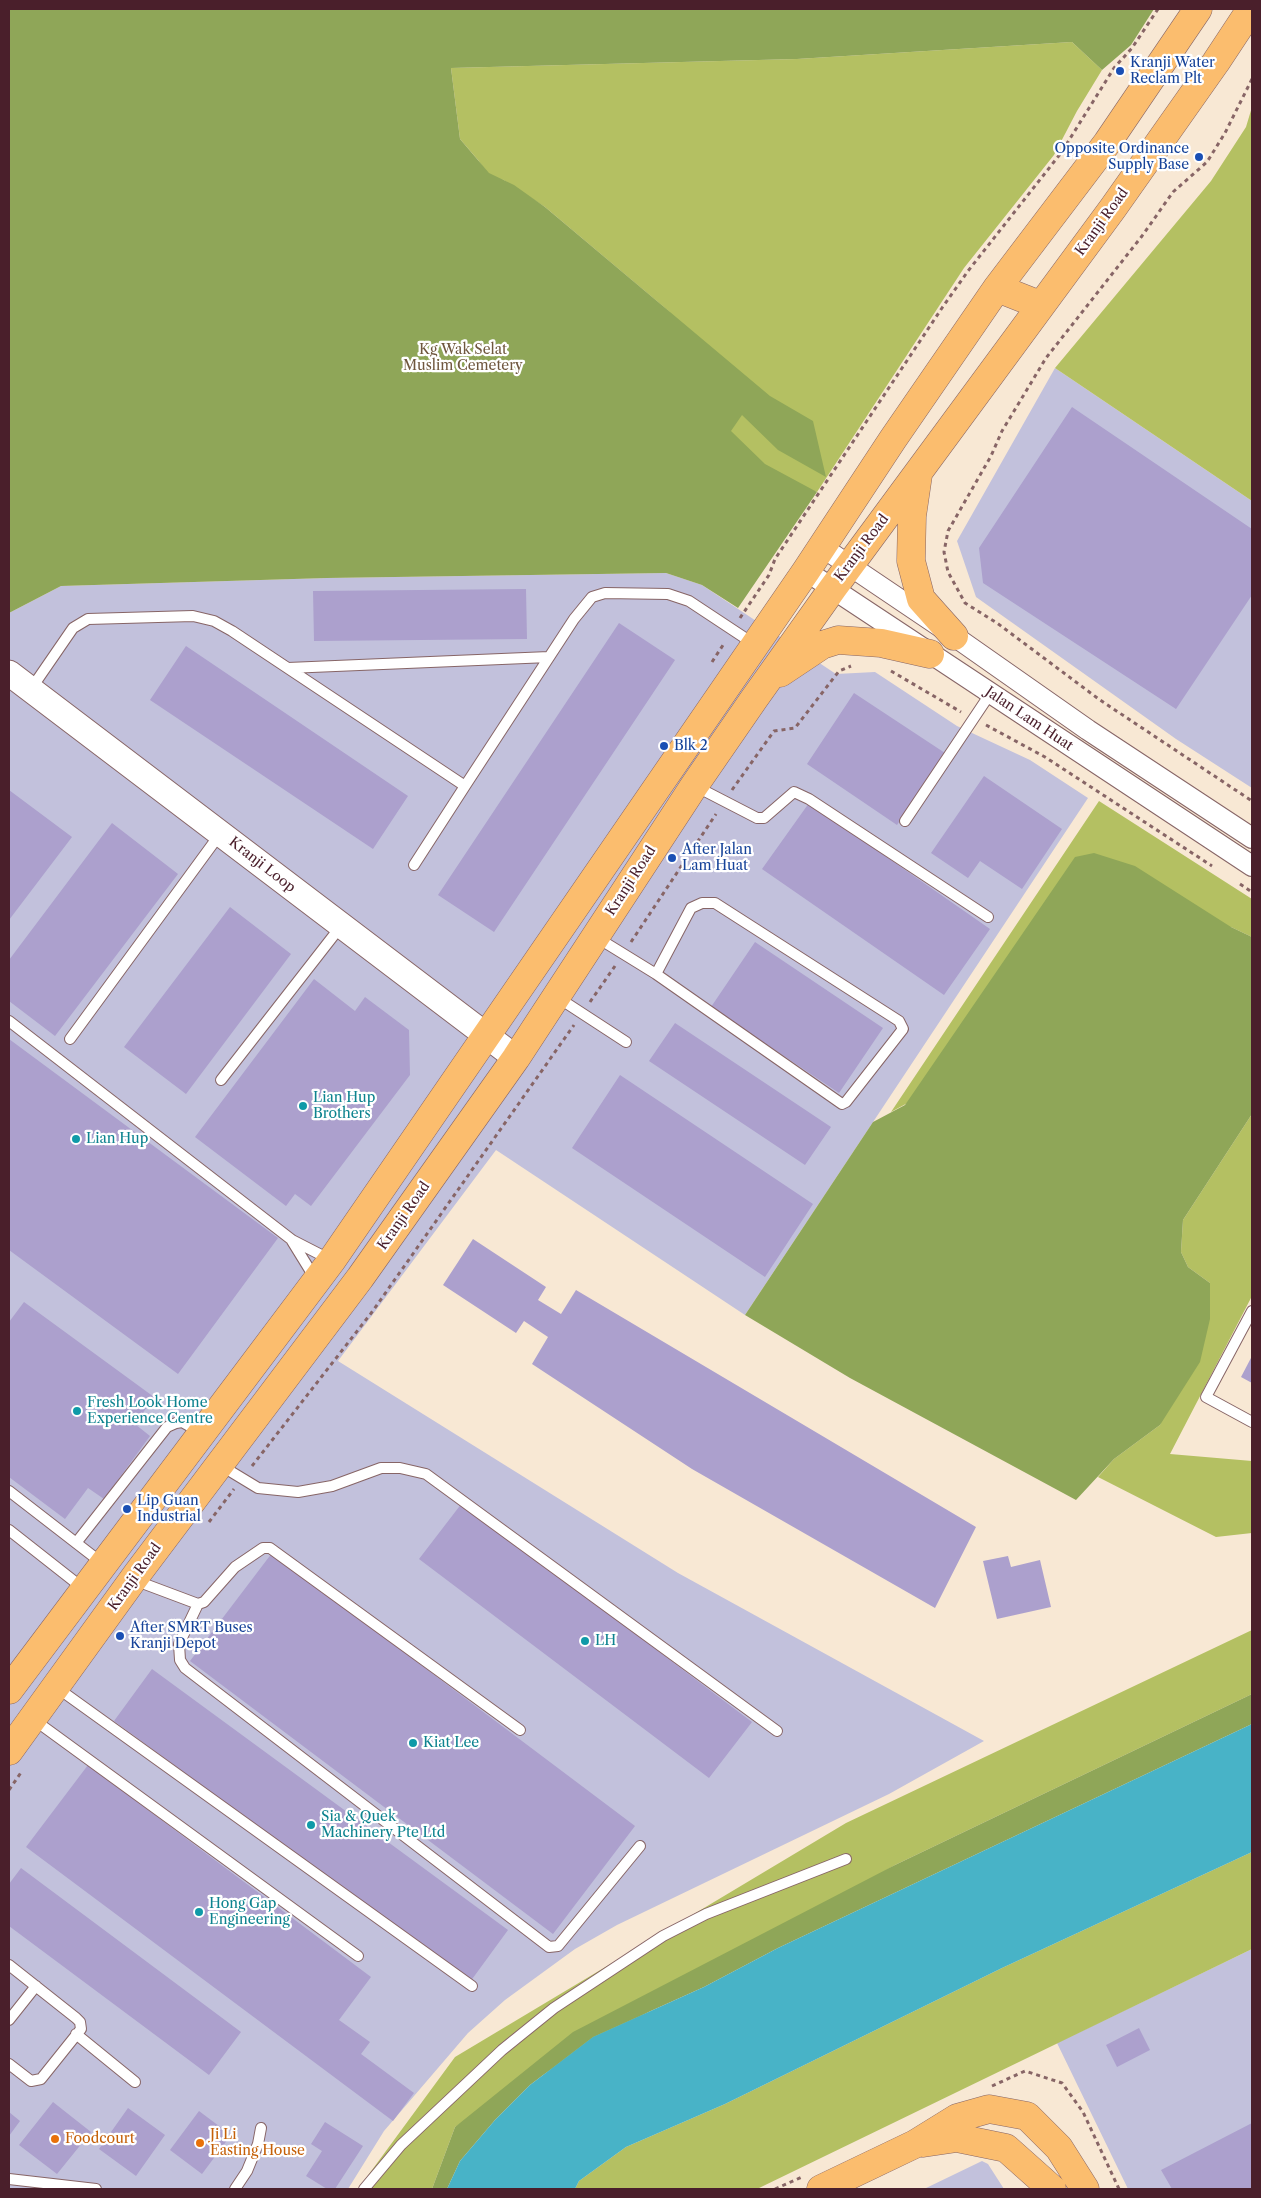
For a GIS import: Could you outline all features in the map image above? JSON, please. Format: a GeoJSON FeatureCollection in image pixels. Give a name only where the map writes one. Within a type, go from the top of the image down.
{"type":"FeatureCollection","features":[{"type":"Feature","properties":{"kind":"main road"},"geometry":{"type":"LineString","coordinates":[[9,1690],[324,1271],[487,1037],[997,288],[1107,143],[1198,9]]}},
{"type":"Feature","properties":{"kind":"main road","name":"Kranji Road"},"geometry":{"type":"LineString","coordinates":[[16,1760],[32,1718],[133,1580],[360,1278],[516,1058],[694,786],[766,682],[849,565],[1113,208],[1251,9]]}},
{"type":"Feature","properties":{"kind":"main road"},"geometry":{"type":"LineString","coordinates":[[997,288],[1040,306]]}},
{"type":"Feature","properties":{"kind":"main road"},"geometry":{"type":"LineString","coordinates":[[918,473],[912,516],[911,561],[921,599],[954,636]]}},
{"type":"Feature","properties":{"kind":"main road"},"geometry":{"type":"LineString","coordinates":[[766,682],[822,645],[838,640],[881,643],[930,654]]}},
{"type":"Feature","properties":{"kind":"main road"},"geometry":{"type":"LineString","coordinates":[[822,2189],[915,2144],[957,2118],[989,2109],[1027,2116],[1059,2148],[1085,2189]]}},
{"type":"Feature","properties":{"kind":"main road"},"geometry":{"type":"LineString","coordinates":[[915,2144],[957,2138],[1006,2148],[1052,2189]]}},
{"type":"Feature","properties":{"kind":"street","name":"Jalan Lam Huat"},"geometry":{"type":"LineString","coordinates":[[822,547],[1088,730],[1252,838]]}},
{"type":"Feature","properties":{"kind":"street","name":"Jalan Lam Huat"},"geometry":{"type":"LineString","coordinates":[[806,571],[1252,866]]}},
{"type":"Feature","properties":{"kind":"street","name":"Kranji Loop"},"geometry":{"type":"LineString","coordinates":[[9,674],[516,1058]]}},
{"type":"Feature","properties":{"kind":"lane"},"geometry":{"type":"LineString","coordinates":[[414,865],[549,657],[585,603],[592,597],[604,593],[668,594],[689,601],[754,644]]}},
{"type":"Feature","properties":{"kind":"lane"},"geometry":{"type":"LineString","coordinates":[[30,690],[74,628],[88,619],[194,616],[214,621],[465,786]]}},
{"type":"Feature","properties":{"kind":"lane"},"geometry":{"type":"LineString","coordinates":[[288,668],[549,657]]}},
{"type":"Feature","properties":{"kind":"lane"},"geometry":{"type":"LineString","coordinates":[[905,821],[990,694]]}},
{"type":"Feature","properties":{"kind":"lane"},"geometry":{"type":"LineString","coordinates":[[694,786],[757,818],[764,818],[794,792],[802,795],[988,917]]}},
{"type":"Feature","properties":{"kind":"lane"},"geometry":{"type":"LineString","coordinates":[[70,1039],[220,833]]}},
{"type":"Feature","properties":{"kind":"lane"},"geometry":{"type":"LineString","coordinates":[[595,937],[656,974],[842,1104],[846,1102],[902,1028],[899,1021],[715,903],[702,903],[691,908],[656,974]]}},
{"type":"Feature","properties":{"kind":"lane"},"geometry":{"type":"LineString","coordinates":[[221,1080],[341,926]]}},
{"type":"Feature","properties":{"kind":"lane"},"geometry":{"type":"LineString","coordinates":[[556,996],[626,1042]]}},
{"type":"Feature","properties":{"kind":"lane"},"geometry":{"type":"LineString","coordinates":[[9,1021],[292,1240],[324,1271]]}},
{"type":"Feature","properties":{"kind":"lane"},"geometry":{"type":"LineString","coordinates":[[292,1240],[324,1271]]}},
{"type":"Feature","properties":{"kind":"lane"},"geometry":{"type":"LineString","coordinates":[[1252,1311],[1206,1397],[1252,1422]]}},
{"type":"Feature","properties":{"kind":"lane"},"geometry":{"type":"LineString","coordinates":[[76,1543],[167,1426],[176,1422],[182,1422],[202,1434]]}},
{"type":"Feature","properties":{"kind":"lane"},"geometry":{"type":"LineString","coordinates":[[220,1464],[258,1488],[298,1492],[332,1486],[380,1468],[400,1468],[426,1474],[776,1731]]}},
{"type":"Feature","properties":{"kind":"lane"},"geometry":{"type":"LineString","coordinates":[[9,1491],[104,1565]]}},
{"type":"Feature","properties":{"kind":"lane"},"geometry":{"type":"LineString","coordinates":[[9,1530],[85,1590]]}},
{"type":"Feature","properties":{"kind":"lane"},"geometry":{"type":"LineString","coordinates":[[133,1580],[198,1604],[204,1602],[235,1566],[263,1548],[270,1548],[520,1730]]}},
{"type":"Feature","properties":{"kind":"lane"},"geometry":{"type":"LineString","coordinates":[[198,1604],[179,1644],[180,1660],[186,1668],[550,1947],[558,1946],[640,1846]]}},
{"type":"Feature","properties":{"kind":"lane"},"geometry":{"type":"LineString","coordinates":[[56,1686],[472,1986]]}},
{"type":"Feature","properties":{"kind":"lane"},"geometry":{"type":"LineString","coordinates":[[32,1718],[358,1956]]}},
{"type":"Feature","properties":{"kind":"lane"},"geometry":{"type":"LineString","coordinates":[[364,2189],[401,2145],[502,2050],[554,2008],[663,1936],[706,1914],[846,1859]]}},
{"type":"Feature","properties":{"kind":"lane"},"geometry":{"type":"LineString","coordinates":[[9,1965],[80,2022],[81,2029],[41,2079],[31,2080],[9,2064]]}},
{"type":"Feature","properties":{"kind":"lane"},"geometry":{"type":"LineString","coordinates":[[9,2020],[36,1986]]}},
{"type":"Feature","properties":{"kind":"lane"},"geometry":{"type":"LineString","coordinates":[[76,2034],[135,2082]]}},
{"type":"Feature","properties":{"kind":"lane"},"geometry":{"type":"LineString","coordinates":[[235,2189],[247,2171],[258,2144],[260,2128]]}},
{"type":"Feature","properties":{"kind":"lane"},"geometry":{"type":"LineString","coordinates":[[9,2179],[96,2189]]}},
{"type":"Feature","properties":{"kind":"path"},"geometry":{"type":"LineString","coordinates":[[1252,79],[1225,133],[1207,162],[1173,192],[1142,236],[1046,358],[1002,430],[991,456],[948,532],[944,552],[948,572],[965,603],[997,623],[1100,700],[1252,801]]}},
{"type":"Feature","properties":{"kind":"path"},"geometry":{"type":"LineString","coordinates":[[202,1530],[372,1312],[582,1014],[724,801],[774,731],[795,728],[839,671],[857,665]]}},
{"type":"Feature","properties":{"kind":"path"},"geometry":{"type":"LineString","coordinates":[[885,668],[1044,757],[1219,870]]}},
{"type":"Feature","properties":{"kind":"path"},"geometry":{"type":"LineString","coordinates":[[1236,881],[1252,892]]}},
{"type":"Feature","properties":{"kind":"path"},"geometry":{"type":"LineString","coordinates":[[9,1790],[16,1760]]}},
{"type":"Feature","properties":{"kind":"shaded area"},"geometry":{"type":"Polygon","coordinates":[[[1055,368],[1252,501],[1252,788],[1176,739],[976,597],[957,541],[1055,368]]]}},
{"type":"Feature","properties":{"kind":"shaded area"},"geometry":{"type":"Polygon","coordinates":[[[666,573],[702,585],[836,674],[875,672],[957,726],[1030,760],[1088,798],[745,1315],[496,1150],[338,1361],[678,1573],[984,1741],[889,1794],[617,1925],[575,1949],[505,2000],[468,2033],[384,2131],[348,2189],[9,2189],[9,613],[61,586],[327,578],[666,573]]]}},
{"type":"Feature","properties":{"kind":"shaded area"},"geometry":{"type":"Polygon","coordinates":[[[1252,1949],[1252,2189],[1128,2189],[1057,2043],[1252,1949]]]}},
{"type":"Feature","properties":{"kind":"shaded area"},"geometry":{"type":"Polygon","coordinates":[[[982,2161],[988,2164],[1004,2189],[924,2189],[982,2161]]]}},
{"type":"Feature","properties":{"kind":"green space","name":"Kg Wak Selat Muslim Cemetery"},"geometry":{"type":"Polygon","coordinates":[[[9,9],[1154,9],[1131,45],[1102,70],[1072,42],[797,59],[451,68],[460,139],[489,173],[514,185],[545,207],[770,396],[813,421],[826,477],[778,450],[742,415],[731,431],[765,464],[817,492],[738,608],[702,585],[666,573],[327,578],[61,586],[9,613],[9,9]]]}},
{"type":"Feature","properties":{"kind":"green space"},"geometry":{"type":"Polygon","coordinates":[[[1072,42],[1102,70],[1077,111],[1054,155],[964,268],[817,492],[814,491],[766,563],[478,160],[460,139],[451,68],[797,59],[1072,42]],[[502,179],[671,313],[545,207],[502,179]]]}},
{"type":"Feature","properties":{"kind":"green space"},"geometry":{"type":"Polygon","coordinates":[[[1252,107],[1252,501],[1055,368],[1211,181],[1246,127],[1252,107]]]}},
{"type":"Feature","properties":{"kind":"green space"},"geometry":{"type":"Polygon","coordinates":[[[1099,801],[1252,899],[1252,937],[1231,927],[891,1112],[1099,801]]]}},
{"type":"Feature","properties":{"kind":"green space"},"geometry":{"type":"Polygon","coordinates":[[[1094,853],[1135,866],[1231,927],[1252,937],[1252,1114],[1183,1220],[1181,1252],[1188,1267],[1210,1283],[1210,1319],[1200,1362],[1160,1425],[1114,1459],[1076,1500],[850,1378],[745,1315],[873,1122],[905,1105],[1075,857],[1094,853]]]}},
{"type":"Feature","properties":{"kind":"green space"},"geometry":{"type":"Polygon","coordinates":[[[1252,1114],[1252,1296],[1170,1454],[1252,1461],[1252,1533],[1216,1537],[1098,1477],[1114,1459],[1160,1425],[1210,1283],[1188,1267],[1181,1252],[1183,1220],[1252,1114]]]}},
{"type":"Feature","properties":{"kind":"green space"},"geometry":{"type":"Polygon","coordinates":[[[1252,1630],[1252,1694],[895,1865],[455,2127],[432,2189],[358,2189],[455,2057],[846,1823],[1252,1630]]]}},
{"type":"Feature","properties":{"kind":"green space"},"geometry":{"type":"Polygon","coordinates":[[[1252,1694],[1252,1724],[778,1948],[704,1987],[593,2037],[530,2085],[495,2120],[460,2161],[447,2189],[432,2189],[455,2127],[573,2032],[895,1865],[1252,1694]]]}},
{"type":"Feature","properties":{"kind":"green space"},"geometry":{"type":"Polygon","coordinates":[[[1252,1852],[1252,1949],[757,2189],[575,2189],[579,2181],[626,2147],[725,2104],[1002,1968],[1252,1852]]]}},
{"type":"Feature","properties":{"kind":"water"},"geometry":{"type":"Polygon","coordinates":[[[1252,1724],[1252,1852],[1002,1968],[725,2104],[626,2147],[579,2181],[575,2189],[447,2189],[460,2161],[495,2120],[530,2085],[593,2037],[704,1987],[778,1948],[1252,1724]]]}},
{"type":"Feature","properties":{"kind":"building"},"geometry":{"type":"Polygon","coordinates":[[[1072,407],[1252,529],[1252,595],[1176,709],[983,583],[979,548],[1072,407]]]}},
{"type":"Feature","properties":{"kind":"building"},"geometry":{"type":"Polygon","coordinates":[[[526,589],[527,639],[314,641],[313,591],[526,589]]]}},
{"type":"Feature","properties":{"kind":"building"},"geometry":{"type":"Polygon","coordinates":[[[619,623],[675,660],[494,932],[438,895],[619,623]]]}},
{"type":"Feature","properties":{"kind":"building"},"geometry":{"type":"Polygon","coordinates":[[[186,646],[408,796],[373,849],[150,700],[186,646]]]}},
{"type":"Feature","properties":{"kind":"building"},"geometry":{"type":"Polygon","coordinates":[[[854,693],[945,753],[897,825],[807,764],[854,693]]]}},
{"type":"Feature","properties":{"kind":"building"},"geometry":{"type":"Polygon","coordinates":[[[984,776],[1062,829],[1022,889],[980,861],[968,878],[931,853],[984,776]]]}},
{"type":"Feature","properties":{"kind":"building"},"geometry":{"type":"Polygon","coordinates":[[[9,790],[72,837],[9,920],[9,790]]]}},
{"type":"Feature","properties":{"kind":"building"},"geometry":{"type":"Polygon","coordinates":[[[809,803],[990,929],[944,995],[762,869],[809,803]]]}},
{"type":"Feature","properties":{"kind":"building"},"geometry":{"type":"Polygon","coordinates":[[[112,823],[178,874],[55,1036],[9,1001],[9,960],[112,823]]]}},
{"type":"Feature","properties":{"kind":"building"},"geometry":{"type":"Polygon","coordinates":[[[230,907],[291,954],[186,1094],[124,1047],[230,907]]]}},
{"type":"Feature","properties":{"kind":"building"},"geometry":{"type":"Polygon","coordinates":[[[755,942],[883,1028],[839,1093],[711,1007],[755,942]]]}},
{"type":"Feature","properties":{"kind":"building","name":"Lian Hup Brothers"},"geometry":{"type":"Polygon","coordinates":[[[314,979],[355,1011],[365,997],[409,1030],[410,1075],[311,1206],[295,1194],[286,1206],[195,1137],[314,979]]]}},
{"type":"Feature","properties":{"kind":"building"},"geometry":{"type":"Polygon","coordinates":[[[675,1023],[831,1127],[805,1165],[649,1061],[675,1023]]]}},
{"type":"Feature","properties":{"kind":"building","name":"Lian Hup"},"geometry":{"type":"Polygon","coordinates":[[[9,1039],[278,1238],[178,1374],[9,1250],[9,1039]]]}},
{"type":"Feature","properties":{"kind":"building"},"geometry":{"type":"Polygon","coordinates":[[[620,1075],[813,1204],[765,1277],[572,1148],[620,1075]]]}},
{"type":"Feature","properties":{"kind":"building"},"geometry":{"type":"Polygon","coordinates":[[[473,1239],[546,1287],[538,1300],[561,1314],[576,1290],[976,1527],[935,1608],[692,1469],[532,1364],[548,1337],[524,1321],[516,1333],[443,1285],[473,1239]]]}},
{"type":"Feature","properties":{"kind":"building","name":"Fresh Look Home Experience Centre"},"geometry":{"type":"Polygon","coordinates":[[[24,1302],[154,1397],[135,1424],[150,1436],[104,1499],[88,1488],[65,1519],[9,1477],[9,1322],[24,1302]]]}},
{"type":"Feature","properties":{"kind":"building"},"geometry":{"type":"Polygon","coordinates":[[[1252,1356],[1252,1383],[1241,1377],[1252,1356]]]}},
{"type":"Feature","properties":{"kind":"building","name":"LH"},"geometry":{"type":"Polygon","coordinates":[[[462,1503],[752,1722],[709,1778],[419,1559],[462,1503]]]}},
{"type":"Feature","properties":{"kind":"building","name":"Kiat Lee"},"geometry":{"type":"Polygon","coordinates":[[[272,1553],[635,1826],[553,1934],[190,1661],[272,1553]]]}},
{"type":"Feature","properties":{"kind":"building"},"geometry":{"type":"Polygon","coordinates":[[[1008,1556],[1011,1567],[1040,1560],[1051,1607],[997,1619],[983,1561],[1008,1556]]]}},
{"type":"Feature","properties":{"kind":"building","name":"Sia & Quek Machinery Pte Ltd"},"geometry":{"type":"Polygon","coordinates":[[[152,1669],[508,1930],[470,1982],[114,1721],[152,1669]]]}},
{"type":"Feature","properties":{"kind":"building","name":"Hong Gap Engineering"},"geometry":{"type":"Polygon","coordinates":[[[88,1765],[371,1977],[339,2020],[370,2042],[361,2054],[414,2093],[393,2121],[26,1847],[88,1765]]]}},
{"type":"Feature","properties":{"kind":"building"},"geometry":{"type":"Polygon","coordinates":[[[21,1868],[241,2032],[209,2075],[9,1926],[9,1884],[21,1868]]]}},
{"type":"Feature","properties":{"kind":"building"},"geometry":{"type":"Polygon","coordinates":[[[1139,2028],[1150,2050],[1117,2067],[1106,2045],[1139,2028]]]}},
{"type":"Feature","properties":{"kind":"building","name":"Foodcourt"},"geometry":{"type":"Polygon","coordinates":[[[53,2102],[91,2132],[57,2174],[19,2145],[53,2102]]]}},
{"type":"Feature","properties":{"kind":"building","name":"Foodcourt"},"geometry":{"type":"Polygon","coordinates":[[[128,2108],[165,2135],[136,2176],[99,2149],[128,2108]]]}},
{"type":"Feature","properties":{"kind":"building","name":"Ji Li Easting House"},"geometry":{"type":"Polygon","coordinates":[[[199,2111],[231,2135],[202,2174],[170,2150],[199,2111]]]}},
{"type":"Feature","properties":{"kind":"building"},"geometry":{"type":"Polygon","coordinates":[[[9,2112],[20,2121],[9,2136],[9,2112]]]}},
{"type":"Feature","properties":{"kind":"building"},"geometry":{"type":"Polygon","coordinates":[[[325,2122],[363,2146],[335,2189],[327,2189],[306,2176],[322,2151],[311,2144],[325,2122]]]}},
{"type":"Feature","properties":{"kind":"building"},"geometry":{"type":"Polygon","coordinates":[[[1252,2123],[1252,2189],[1172,2189],[1161,2170],[1252,2123]]]}},
{"type":"Feature","properties":{"kind":"place","name":"Kranji Water Reclam Plt"},"geometry":{"type":"Point","coordinates":[1120,71]}},
{"type":"Feature","properties":{"kind":"place","name":"Opposite Ordinance Supply Base"},"geometry":{"type":"Point","coordinates":[1199,157]}},
{"type":"Feature","properties":{"kind":"place","name":"Blk 2"},"geometry":{"type":"Point","coordinates":[664,746]}},
{"type":"Feature","properties":{"kind":"place","name":"After Jalan Lam Huat"},"geometry":{"type":"Point","coordinates":[672,858]}},
{"type":"Feature","properties":{"kind":"place","name":"Lian Hup Brothers"},"geometry":{"type":"Point","coordinates":[303,1106]}},
{"type":"Feature","properties":{"kind":"place","name":"Lian Hup"},"geometry":{"type":"Point","coordinates":[76,1139]}},
{"type":"Feature","properties":{"kind":"place","name":"Fresh Look Home Experience Centre"},"geometry":{"type":"Point","coordinates":[77,1411]}},
{"type":"Feature","properties":{"kind":"place","name":"Lip Guan Industrial"},"geometry":{"type":"Point","coordinates":[127,1509]}},
{"type":"Feature","properties":{"kind":"place","name":"After SMRT Buses Kranji Depot"},"geometry":{"type":"Point","coordinates":[120,1636]}},
{"type":"Feature","properties":{"kind":"place","name":"LH"},"geometry":{"type":"Point","coordinates":[585,1641]}},
{"type":"Feature","properties":{"kind":"place","name":"Kiat Lee"},"geometry":{"type":"Point","coordinates":[413,1743]}},
{"type":"Feature","properties":{"kind":"place","name":"Sia & Quek Machinery Pte Ltd"},"geometry":{"type":"Point","coordinates":[311,1825]}},
{"type":"Feature","properties":{"kind":"place","name":"Hong Gap Engineering"},"geometry":{"type":"Point","coordinates":[199,1912]}},
{"type":"Feature","properties":{"kind":"place","name":"Foodcourt"},"geometry":{"type":"Point","coordinates":[55,2139]}},
{"type":"Feature","properties":{"kind":"place","name":"Ji Li Easting House"},"geometry":{"type":"Point","coordinates":[200,2143]}}]}
